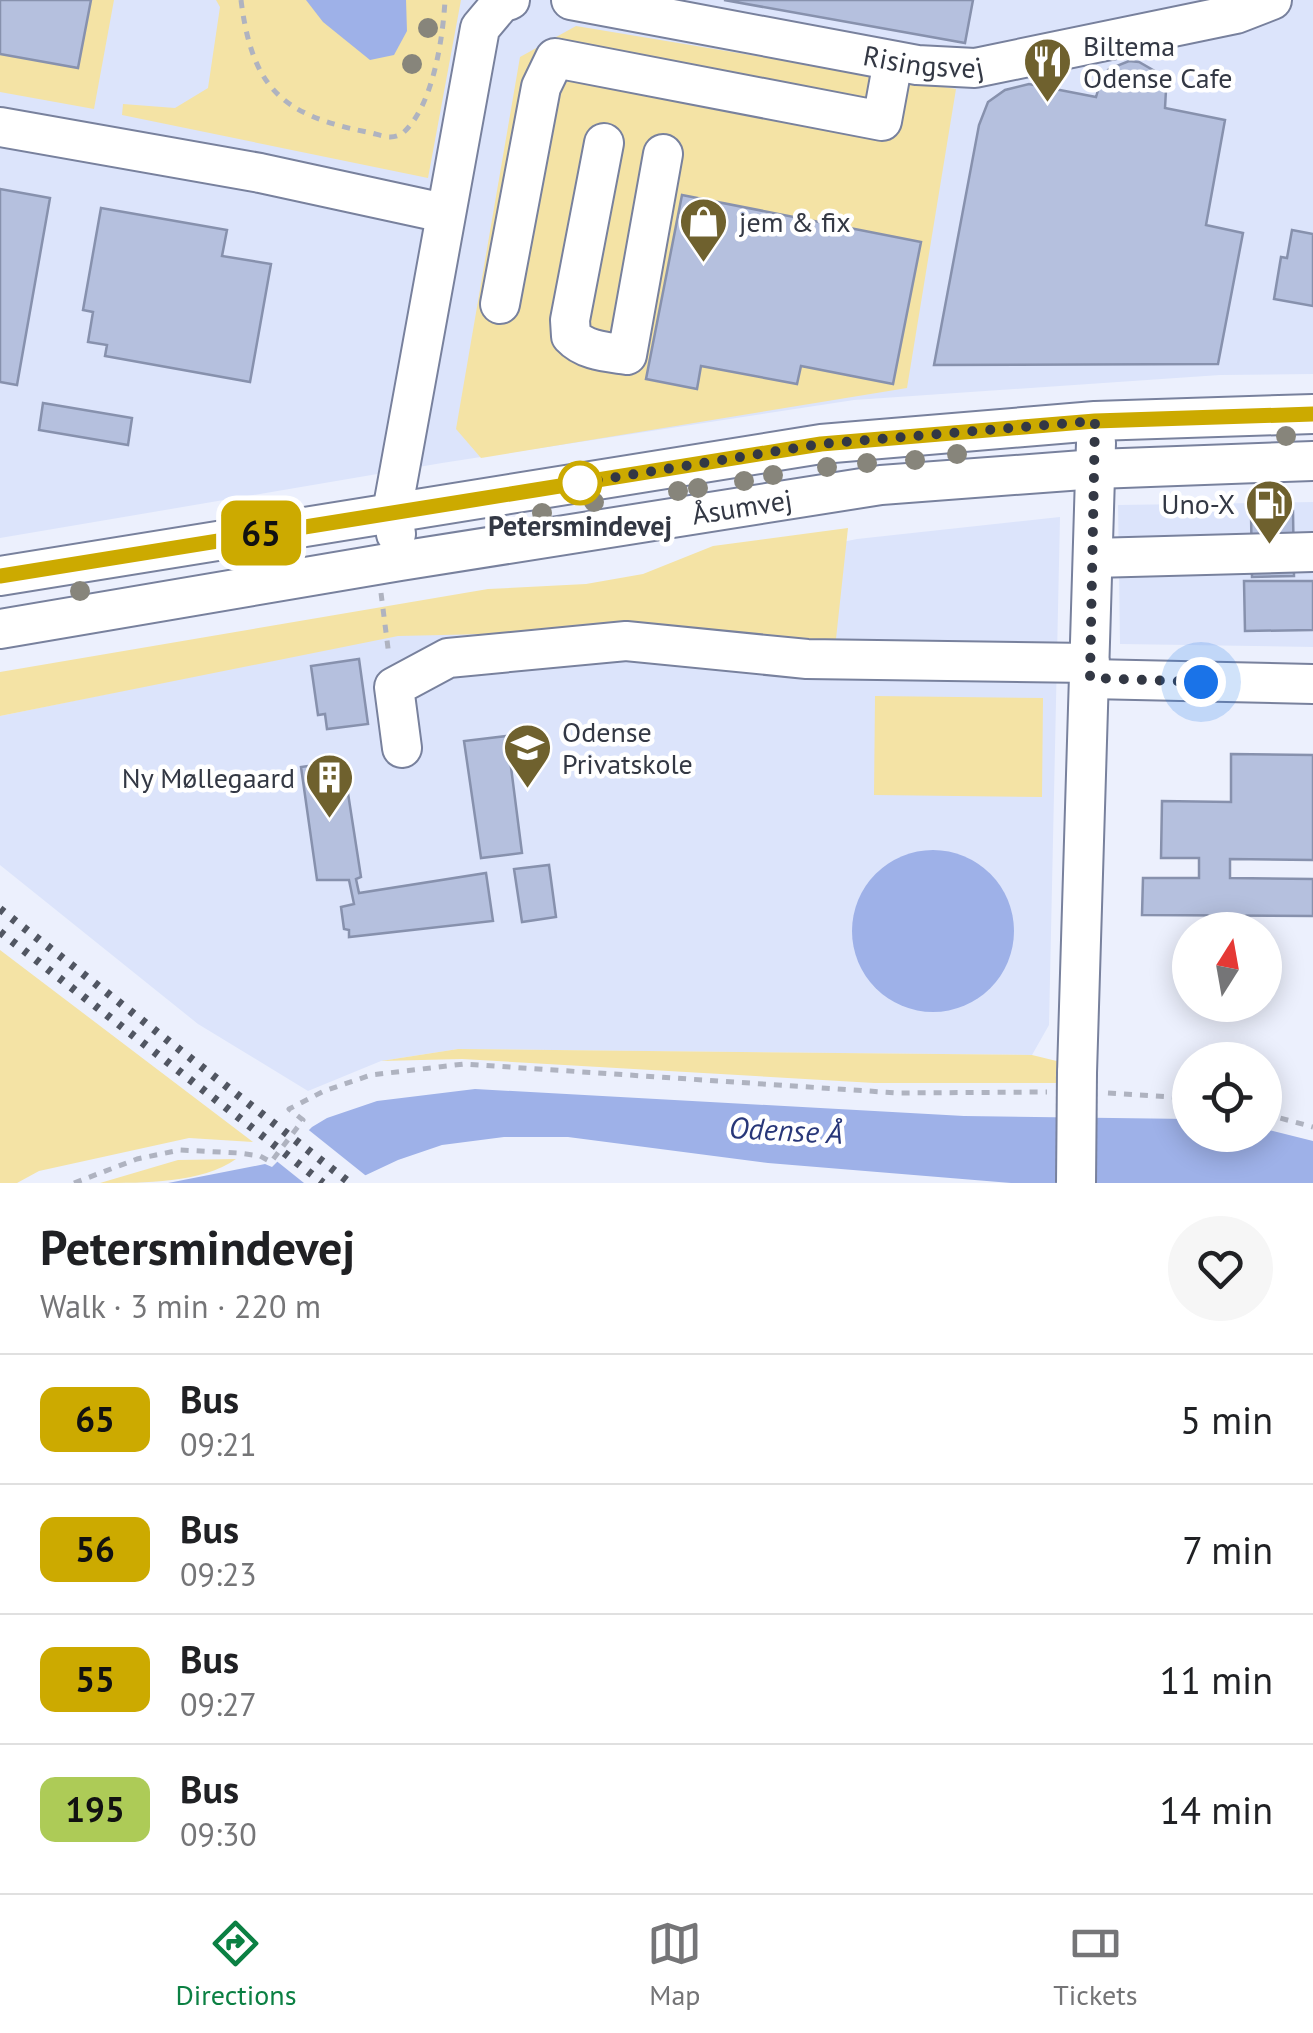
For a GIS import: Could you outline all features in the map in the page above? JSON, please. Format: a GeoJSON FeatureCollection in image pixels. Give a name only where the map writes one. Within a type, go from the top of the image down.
{"type":"FeatureCollection","features":[{"type":"Feature","properties":{"kind":"street","name":"Risingsvej"},"geometry":{"type":"LineString","coordinates":[[571,0],[893,61],[975,68],[1236,14],[1272,0]]}},
{"type":"Feature","properties":{"kind":"street"},"geometry":{"type":"LineString","coordinates":[[400,561],[392,512],[444,213],[480,28],[503,1]]}},
{"type":"Feature","properties":{"kind":"street"},"geometry":{"type":"LineString","coordinates":[[500,304],[541,87],[555,58],[882,120],[893,61]]}},
{"type":"Feature","properties":{"kind":"street"},"geometry":{"type":"LineString","coordinates":[[0,127],[260,173],[444,213]]}},
{"type":"Feature","properties":{"kind":"street"},"geometry":{"type":"LineString","coordinates":[[604,142],[570,320],[571,336],[579,345],[601,351],[627,355],[663,154]]}},
{"type":"Feature","properties":{"kind":"street","name":"Åsumvej"},"geometry":{"type":"LineString","coordinates":[[0,576],[821,444],[1095,421],[1313,414]]}},
{"type":"Feature","properties":{"kind":"street"},"geometry":{"type":"LineString","coordinates":[[1076,1183],[1095,421]]}},
{"type":"Feature","properties":{"kind":"street","name":"Åsumvej"},"geometry":{"type":"LineString","coordinates":[[0,629],[881,485],[1096,469],[1313,461]]}},
{"type":"Feature","properties":{"kind":"street"},"geometry":{"type":"LineString","coordinates":[[1094,558],[1313,552]]}},
{"type":"Feature","properties":{"kind":"street"},"geometry":{"type":"LineString","coordinates":[[402,748],[394,687],[448,658],[626,641],[808,659],[1313,684]]}},
{"type":"Feature","properties":{"kind":"path"},"geometry":{"type":"LineString","coordinates":[[242,0],[250,51],[261,77],[277,95],[321,122],[389,138],[403,132],[413,118],[434,73],[445,0]]}},
{"type":"Feature","properties":{"kind":"path"},"geometry":{"type":"LineString","coordinates":[[442,78],[450,39]]}},
{"type":"Feature","properties":{"kind":"path"},"geometry":{"type":"LineString","coordinates":[[382,599],[386,633]]}},
{"type":"Feature","properties":{"kind":"path"},"geometry":{"type":"LineString","coordinates":[[74,1183],[137,1159],[180,1150],[239,1153],[272,1162],[304,1120],[289,1109],[324,1091],[371,1075],[464,1064],[898,1093],[1081,1086],[1172,1096]]}},
{"type":"Feature","properties":{"kind":"path"},"geometry":{"type":"LineString","coordinates":[[1282,1119],[1313,1127]]}},
{"type":"Feature","properties":{"kind":"shaded area"},"geometry":{"type":"Polygon","coordinates":[[[0,0],[1313,0],[1313,374],[1220,375],[854,400],[442,463],[0,538],[0,0]]]}},
{"type":"Feature","properties":{"kind":"shaded area"},"geometry":{"type":"Polygon","coordinates":[[[91,0],[114,0],[94,109],[0,92],[0,54],[78,68],[91,0]]]}},
{"type":"Feature","properties":{"kind":"shaded area"},"geometry":{"type":"Polygon","coordinates":[[[216,0],[461,0],[428,178],[122,115],[123,104],[175,108],[208,88],[220,7],[216,0]]]}},
{"type":"Feature","properties":{"kind":"shaded area"},"geometry":{"type":"Polygon","coordinates":[[[576,26],[956,89],[907,388],[481,458],[456,429],[520,57],[576,26]]]}},
{"type":"Feature","properties":{"kind":"shaded area"},"geometry":{"type":"Polygon","coordinates":[[[1313,502],[1313,647],[1120,644],[1118,505],[1313,502]]]}},
{"type":"Feature","properties":{"kind":"shaded area","name":"Odense Privatskole"},"geometry":{"type":"Polygon","coordinates":[[[1060,517],[1049,1025],[1032,1055],[458,1049],[381,1061],[308,1091],[198,1024],[0,865],[0,716],[857,539],[1060,517]]]}},
{"type":"Feature","properties":{"kind":"shaded area"},"geometry":{"type":"Polygon","coordinates":[[[848,528],[835,648],[633,631],[398,636],[0,716],[0,672],[488,589],[586,584],[643,574],[713,546],[848,528]]]}},
{"type":"Feature","properties":{"kind":"shaded area"},"geometry":{"type":"Polygon","coordinates":[[[875,696],[1043,698],[1042,797],[874,795],[875,696]]]}},
{"type":"Feature","properties":{"kind":"shaded area"},"geometry":{"type":"Polygon","coordinates":[[[0,950],[253,1142],[189,1138],[39,1171],[17,1183],[0,1183],[0,950]]]}},
{"type":"Feature","properties":{"kind":"shaded area"},"geometry":{"type":"Polygon","coordinates":[[[458,1049],[1032,1055],[1069,1064],[1068,1083],[874,1083],[462,1059],[381,1061],[458,1049]]]}},
{"type":"Feature","properties":{"kind":"shaded area"},"geometry":{"type":"Polygon","coordinates":[[[236,1159],[190,1177],[100,1183],[178,1160],[236,1159]]]}},
{"type":"Feature","properties":{"kind":"water"},"geometry":{"type":"Polygon","coordinates":[[[306,0],[406,0],[407,31],[394,55],[370,60],[323,22],[306,0]]]}},
{"type":"Feature","properties":{"kind":"water"},"geometry":{"type":"Polygon","coordinates":[[[933,850],[964,856],[990,874],[1008,900],[1014,931],[1008,962],[990,988],[964,1006],[933,1012],[902,1006],[876,988],[858,962],[852,931],[858,900],[876,874],[902,856],[933,850]]]}},
{"type":"Feature","properties":{"kind":"water","name":"Odense Å"},"geometry":{"type":"Polygon","coordinates":[[[475,1089],[964,1116],[1172,1119],[1172,1152],[1282,1152],[1282,1133],[1313,1141],[1313,1183],[1011,1183],[768,1163],[568,1137],[504,1137],[442,1145],[349,1183],[168,1183],[265,1164],[272,1167],[312,1127],[377,1101],[475,1089]]]}},
{"type":"Feature","properties":{"kind":"pier"},"geometry":{"type":"Polygon","coordinates":[[[305,1127],[370,1179],[361,1183],[304,1183],[274,1159],[305,1127]]]}},
{"type":"Feature","properties":{"kind":"building"},"geometry":{"type":"Polygon","coordinates":[[[0,0],[91,0],[78,68],[0,54],[0,0]]]}},
{"type":"Feature","properties":{"kind":"building"},"geometry":{"type":"Polygon","coordinates":[[[724,0],[973,0],[965,43],[724,0]]]}},
{"type":"Feature","properties":{"kind":"building"},"geometry":{"type":"Polygon","coordinates":[[[1129,61],[1158,73],[1166,90],[1165,108],[1225,120],[1206,225],[1243,233],[1218,364],[934,365],[979,125],[988,102],[1005,90],[1029,84],[1096,97],[1109,69],[1129,61]]]}},
{"type":"Feature","properties":{"kind":"building"},"geometry":{"type":"Polygon","coordinates":[[[0,189],[50,198],[17,385],[0,382],[0,189]]]}},
{"type":"Feature","properties":{"kind":"building"},"geometry":{"type":"Polygon","coordinates":[[[682,195],[921,242],[893,384],[801,366],[797,384],[701,366],[697,389],[646,379],[682,195]]]}},
{"type":"Feature","properties":{"kind":"building"},"geometry":{"type":"Polygon","coordinates":[[[101,208],[227,230],[222,256],[271,264],[250,382],[105,356],[107,345],[88,342],[93,312],[83,310],[101,208]]]}},
{"type":"Feature","properties":{"kind":"building"},"geometry":{"type":"Polygon","coordinates":[[[1292,230],[1313,234],[1313,306],[1274,299],[1281,257],[1287,258],[1292,230]]]}},
{"type":"Feature","properties":{"kind":"building"},"geometry":{"type":"Polygon","coordinates":[[[43,403],[132,418],[128,445],[39,430],[43,403]]]}},
{"type":"Feature","properties":{"kind":"building"},"geometry":{"type":"Polygon","coordinates":[[[1293,511],[1294,576],[1252,577],[1251,512],[1293,511]]]}},
{"type":"Feature","properties":{"kind":"building"},"geometry":{"type":"Polygon","coordinates":[[[1244,581],[1313,581],[1313,630],[1245,631],[1244,581]]]}},
{"type":"Feature","properties":{"kind":"building"},"geometry":{"type":"Polygon","coordinates":[[[359,659],[368,724],[327,729],[325,714],[318,715],[311,666],[359,659]]]}},
{"type":"Feature","properties":{"kind":"building"},"geometry":{"type":"Polygon","coordinates":[[[507,736],[522,853],[481,858],[464,741],[507,736]]]}},
{"type":"Feature","properties":{"kind":"building"},"geometry":{"type":"Polygon","coordinates":[[[1231,754],[1313,755],[1313,860],[1230,859],[1230,878],[1313,879],[1313,916],[1282,916],[1282,912],[1142,915],[1143,878],[1199,878],[1199,858],[1161,858],[1162,801],[1231,802],[1231,754]]]}},
{"type":"Feature","properties":{"kind":"building","name":"Ny Møllegaard"},"geometry":{"type":"Polygon","coordinates":[[[343,761],[361,877],[356,879],[359,893],[486,873],[493,921],[349,937],[341,907],[354,904],[349,880],[317,880],[301,767],[343,761]]]}},
{"type":"Feature","properties":{"kind":"building"},"geometry":{"type":"Polygon","coordinates":[[[549,865],[556,917],[522,922],[514,869],[549,865]]]}},
{"type":"Feature","properties":{"kind":"railway"},"geometry":{"type":"LineString","coordinates":[[0,909],[350,1183]]}},
{"type":"Feature","properties":{"kind":"railway"},"geometry":{"type":"LineString","coordinates":[[0,932],[323,1183]]}},
{"type":"Feature","properties":{"kind":"bus line","name":"65"},"geometry":{"type":"LineString","coordinates":[[0,576],[821,444],[1095,421],[1313,414]]}},
{"type":"Feature","properties":{"kind":"place","name":"Biltema Odense Cafe"},"geometry":{"type":"Point","coordinates":[1048,104]}},
{"type":"Feature","properties":{"kind":"place","name":"jem & fix"},"geometry":{"type":"Point","coordinates":[704,264]}},
{"type":"Feature","properties":{"kind":"place","name":"Petersmindevej"},"geometry":{"type":"Point","coordinates":[580,483]}},
{"type":"Feature","properties":{"kind":"place","name":"Uno-X"},"geometry":{"type":"Point","coordinates":[1270,546]}},
{"type":"Feature","properties":{"kind":"place","name":"Odense Privatskole"},"geometry":{"type":"Point","coordinates":[527,790]}},
{"type":"Feature","properties":{"kind":"place","name":"Ny Møllegaard"},"geometry":{"type":"Point","coordinates":[330,820]}},
{"type":"Feature","properties":{"kind":"route"},"geometry":{"type":"LineString","coordinates":[[580,483],[821,444],[1095,421],[1090,678],[1201,682]]}}]}
